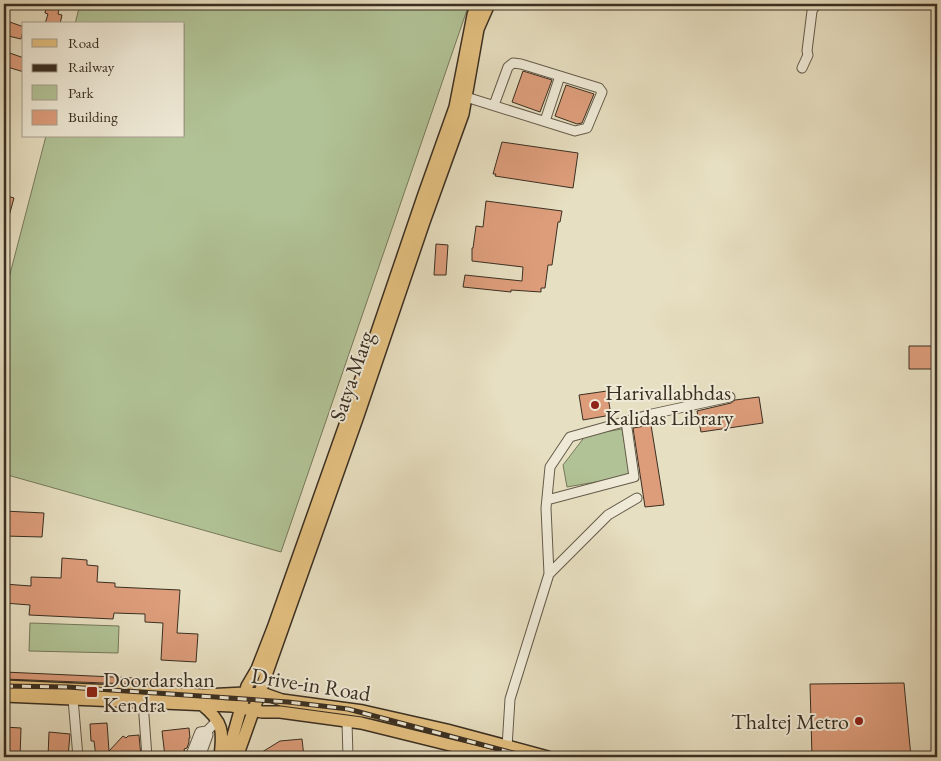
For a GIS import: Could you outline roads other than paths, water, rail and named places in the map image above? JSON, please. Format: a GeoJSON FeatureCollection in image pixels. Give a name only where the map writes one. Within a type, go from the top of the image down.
{"type":"FeatureCollection","features":[{"type":"Feature","properties":{"kind":"main road","name":"Satya Marg"},"geometry":{"type":"LineString","coordinates":[[237,757],[352,435],[438,168],[455,106],[471,23],[477,4]]}},
{"type":"Feature","properties":{"kind":"main road","name":"Satya Marg"},"geometry":{"type":"LineString","coordinates":[[227,757],[245,692],[260,661],[438,168],[463,114],[478,29],[489,4]]}},
{"type":"Feature","properties":{"kind":"main road","name":"Drive-in Road"},"geometry":{"type":"LineString","coordinates":[[4,686],[204,694],[260,693],[282,700],[363,711],[447,730],[548,757]]}},
{"type":"Feature","properties":{"kind":"main road","name":"Drive-in Road"},"geometry":{"type":"LineString","coordinates":[[4,696],[241,707],[347,722],[444,742],[499,757]]}},
{"type":"Feature","properties":{"kind":"main road"},"geometry":{"type":"LineString","coordinates":[[201,704],[209,710],[222,728],[220,757]]}},
{"type":"Feature","properties":{"kind":"street"},"geometry":{"type":"LineString","coordinates":[[802,68],[808,55],[812,12],[816,4]]}},
{"type":"Feature","properties":{"kind":"street"},"geometry":{"type":"LineString","coordinates":[[466,96],[494,105],[545,121],[575,130],[582,130],[587,128],[602,92],[598,88],[513,63],[508,67],[494,105]]}},
{"type":"Feature","properties":{"kind":"street"},"geometry":{"type":"LineString","coordinates":[[545,121],[560,76]]}},
{"type":"Feature","properties":{"kind":"street"},"geometry":{"type":"LineString","coordinates":[[507,746],[510,699],[549,574],[547,500],[550,467],[570,437],[626,421],[730,397]]}},
{"type":"Feature","properties":{"kind":"street"},"geometry":{"type":"LineString","coordinates":[[547,500],[621,482],[634,477],[626,421]]}},
{"type":"Feature","properties":{"kind":"street"},"geometry":{"type":"LineString","coordinates":[[549,574],[608,515],[637,498]]}},
{"type":"Feature","properties":{"kind":"street"},"geometry":{"type":"LineString","coordinates":[[73,699],[78,757]]}},
{"type":"Feature","properties":{"kind":"street"},"geometry":{"type":"LineString","coordinates":[[143,702],[147,757]]}},
{"type":"Feature","properties":{"kind":"street"},"geometry":{"type":"LineString","coordinates":[[200,757],[208,731],[217,721]]}},
{"type":"Feature","properties":{"kind":"street"},"geometry":{"type":"LineString","coordinates":[[347,722],[348,757]]}},
{"type":"Feature","properties":{"kind":"street"},"geometry":{"type":"LineString","coordinates":[[190,757],[200,732],[208,731]]}},
{"type":"Feature","properties":{"kind":"railway"},"geometry":{"type":"LineString","coordinates":[[4,686],[67,687],[288,702],[348,709],[528,757]]}},
{"type":"Feature","properties":{"kind":"place","name":"Harivallabhdas Kalidas Library"},"geometry":{"type":"Point","coordinates":[595,405]}},
{"type":"Feature","properties":{"kind":"place","name":"Doordarshan Kendra"},"geometry":{"type":"Point","coordinates":[92,692]}},
{"type":"Feature","properties":{"kind":"place","name":"Thaltej Metro"},"geometry":{"type":"Point","coordinates":[859,721]}}]}
